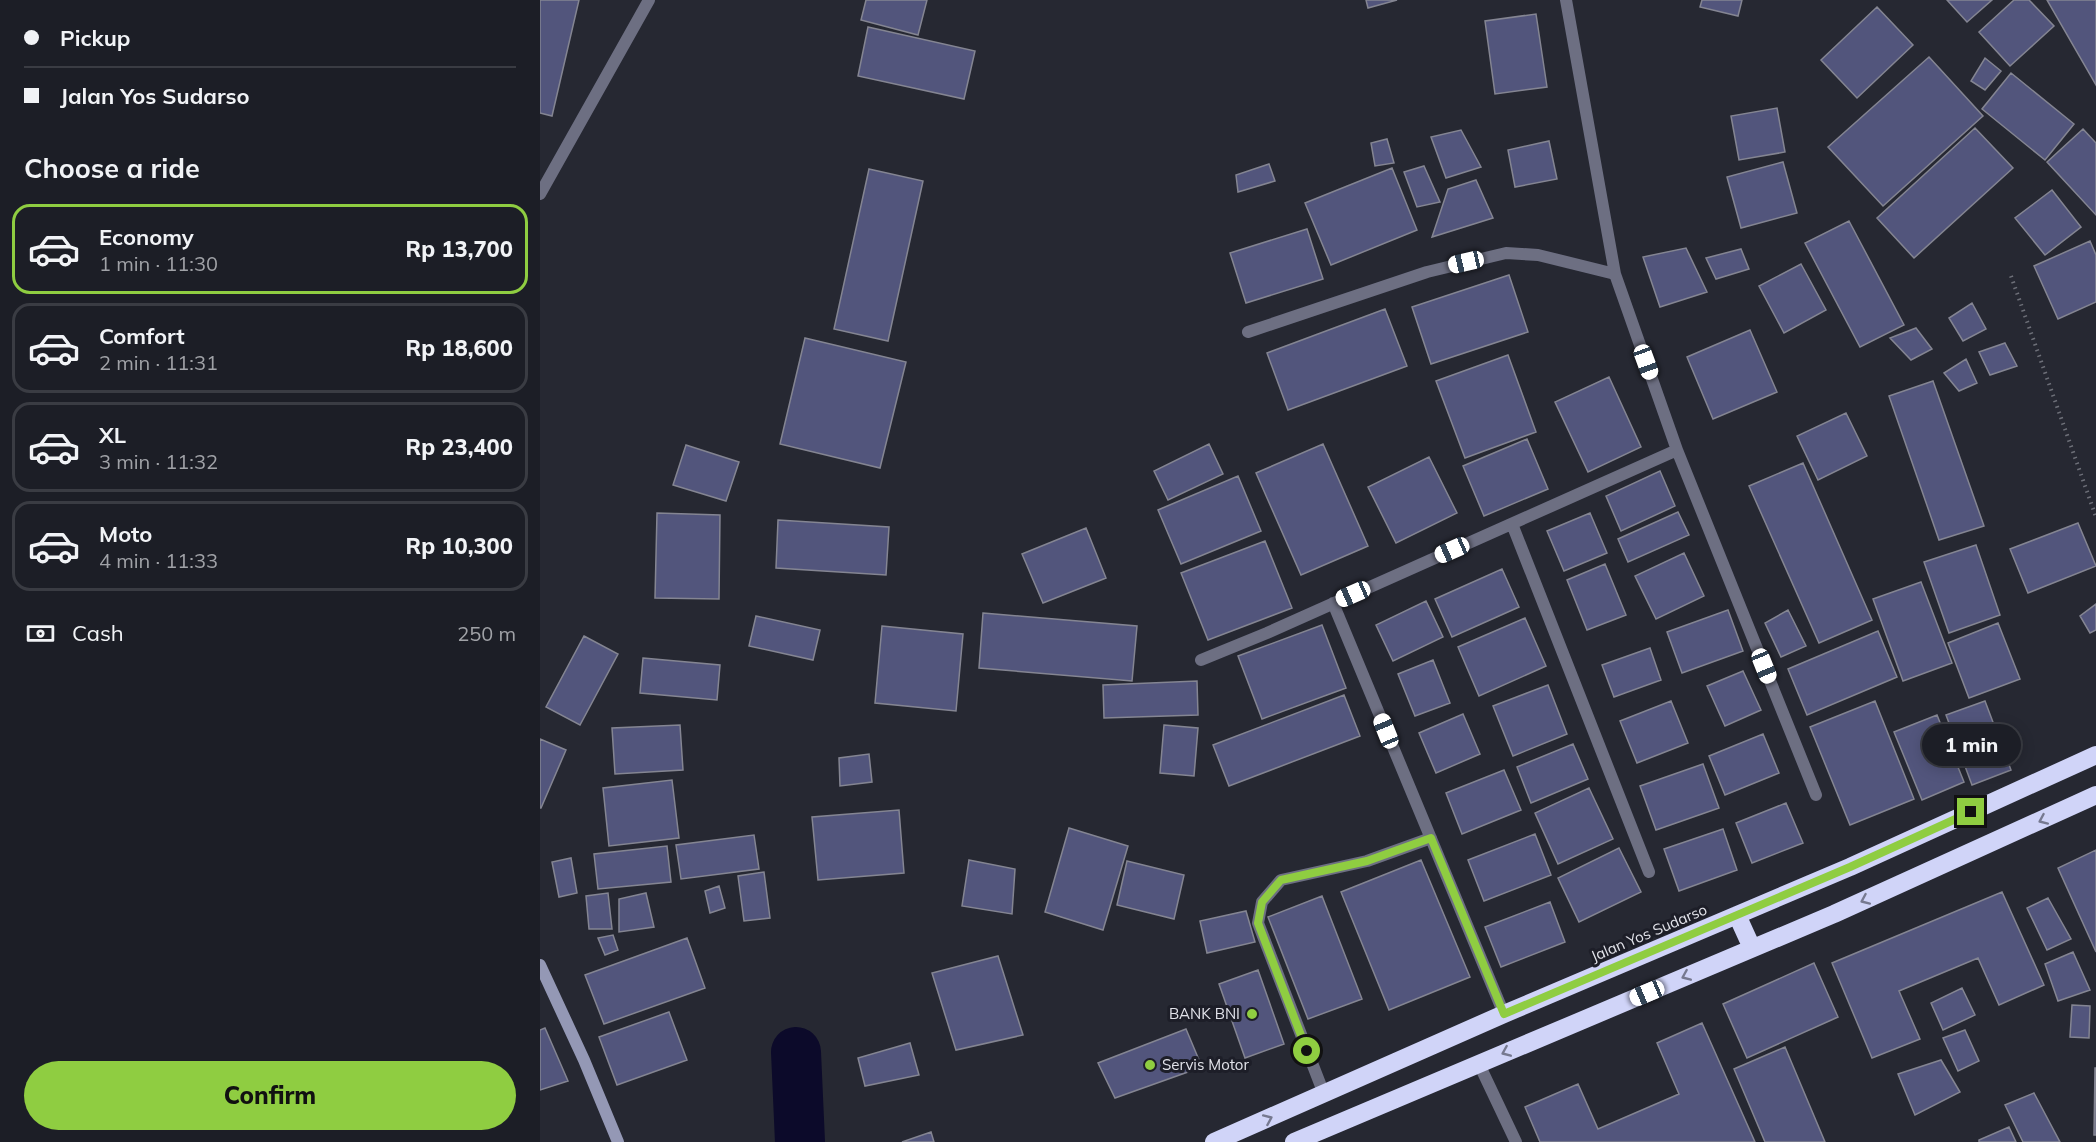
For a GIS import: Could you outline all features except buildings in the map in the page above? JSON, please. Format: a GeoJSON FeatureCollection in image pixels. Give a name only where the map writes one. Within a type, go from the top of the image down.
{"type":"FeatureCollection","features":[{"type":"Feature","properties":{"kind":"highway","name":"Jalan Yos Sudarso"},"geometry":{"type":"LineString","coordinates":[[1214,1142],[1504,1014],[1850,867],[2096,755]]}},
{"type":"Feature","properties":{"kind":"highway"},"geometry":{"type":"LineString","coordinates":[[1294,1142],[1834,914],[2096,795]]}},
{"type":"Feature","properties":{"kind":"highway"},"geometry":{"type":"LineString","coordinates":[[1737,915],[1752,948]]}},
{"type":"Feature","properties":{"kind":"street"},"geometry":{"type":"LineString","coordinates":[[540,194],[649,0]]}},
{"type":"Feature","properties":{"kind":"street"},"geometry":{"type":"LineString","coordinates":[[1566,0],[1615,274],[1677,450],[1816,795]]}},
{"type":"Feature","properties":{"kind":"street"},"geometry":{"type":"LineString","coordinates":[[1248,332],[1427,272],[1506,253],[1538,255],[1615,274]]}},
{"type":"Feature","properties":{"kind":"street"},"geometry":{"type":"LineString","coordinates":[[1201,660],[1677,450]]}},
{"type":"Feature","properties":{"kind":"street"},"geometry":{"type":"LineString","coordinates":[[1512,524],[1649,873]]}},
{"type":"Feature","properties":{"kind":"street"},"geometry":{"type":"LineString","coordinates":[[1333,603],[1504,1014]]}},
{"type":"Feature","properties":{"kind":"street"},"geometry":{"type":"LineString","coordinates":[[1324,1094],[1258,923],[1262,902],[1281,880],[1367,861],[1431,838]]}},
{"type":"Feature","properties":{"kind":"street"},"geometry":{"type":"LineString","coordinates":[[540,964],[618,1142]]}},
{"type":"Feature","properties":{"kind":"street"},"geometry":{"type":"LineString","coordinates":[[1479,1064],[1516,1142]]}},
{"type":"Feature","properties":{"kind":"path"},"geometry":{"type":"LineString","coordinates":[[2011,276],[2096,517]]}},
{"type":"Feature","properties":{"kind":"waterway"},"geometry":{"type":"LineString","coordinates":[[796,1052],[800,1142]]}},
{"type":"Feature","properties":{"kind":"place","name":"BANK BNI"},"geometry":{"type":"Point","coordinates":[1252,1014]}},
{"type":"Feature","properties":{"kind":"place","name":"Servis Motor"},"geometry":{"type":"Point","coordinates":[1150,1065]}},
{"type":"Feature","properties":{"kind":"route"},"geometry":{"type":"LineString","coordinates":[[1307,1051],[1258,923],[1262,902],[1281,880],[1367,861],[1431,838],[1504,1014],[1850,867],[1971,812]]}}]}
